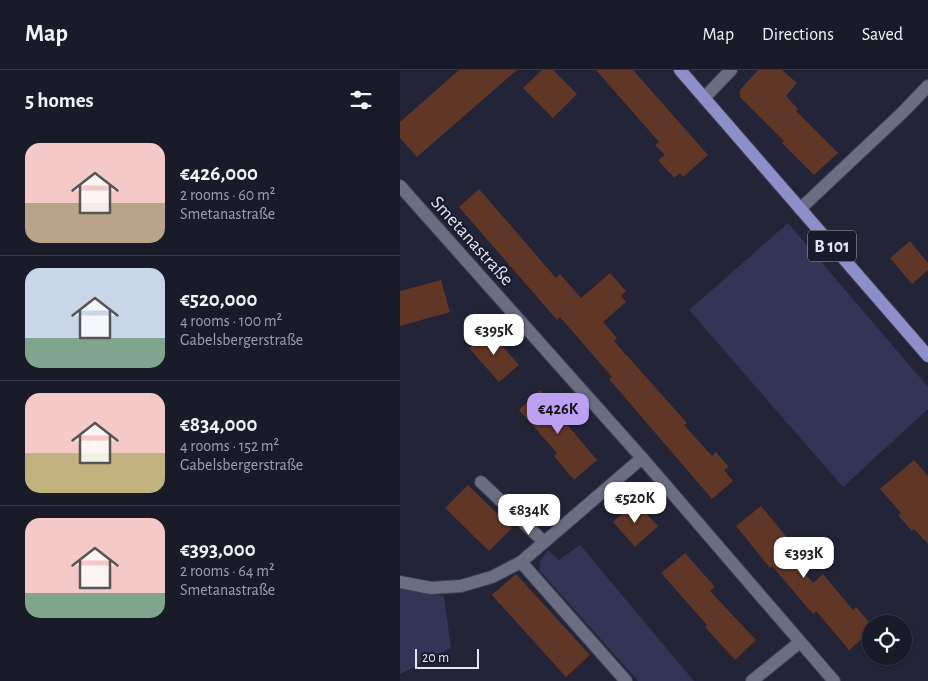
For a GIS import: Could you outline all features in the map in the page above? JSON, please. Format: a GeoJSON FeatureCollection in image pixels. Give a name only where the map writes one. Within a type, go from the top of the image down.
{"type":"FeatureCollection","features":[{"type":"Feature","properties":{"kind":"main road","name":"B 101"},"geometry":{"type":"LineString","coordinates":[[680,70],[928,356]]}},
{"type":"Feature","properties":{"kind":"street"},"geometry":{"type":"LineString","coordinates":[[704,98],[731,70]]}},
{"type":"Feature","properties":{"kind":"street"},"geometry":{"type":"LineString","coordinates":[[800,209],[928,86]]}},
{"type":"Feature","properties":{"kind":"street","name":"Smetanastraße"},"geometry":{"type":"LineString","coordinates":[[400,186],[642,458],[834,681]]}},
{"type":"Feature","properties":{"kind":"street"},"geometry":{"type":"LineString","coordinates":[[400,582],[431,588],[461,586],[492,577],[521,562],[642,458]]}},
{"type":"Feature","properties":{"kind":"street"},"geometry":{"type":"LineString","coordinates":[[481,482],[544,542]]}},
{"type":"Feature","properties":{"kind":"street"},"geometry":{"type":"LineString","coordinates":[[521,562],[626,681]]}},
{"type":"Feature","properties":{"kind":"street"},"geometry":{"type":"LineString","coordinates":[[752,681],[800,642]]}},
{"type":"Feature","properties":{"kind":"shaded area"},"geometry":{"type":"Polygon","coordinates":[[[788,223],[928,387],[928,409],[843,487],[689,310],[788,223]]]}},
{"type":"Feature","properties":{"kind":"shaded area"},"geometry":{"type":"Polygon","coordinates":[[[580,545],[694,681],[638,681],[540,571],[540,561],[548,550],[559,560],[580,545]]]}},
{"type":"Feature","properties":{"kind":"shaded area"},"geometry":{"type":"Polygon","coordinates":[[[400,588],[444,596],[451,648],[400,674],[400,588]]]}},
{"type":"Feature","properties":{"kind":"building"},"geometry":{"type":"Polygon","coordinates":[[[459,70],[517,70],[417,157],[400,138],[400,122],[459,70]]]}},
{"type":"Feature","properties":{"kind":"building"},"geometry":{"type":"Polygon","coordinates":[[[542,70],[553,70],[577,94],[553,118],[523,88],[542,70]]]}},
{"type":"Feature","properties":{"kind":"building"},"geometry":{"type":"Polygon","coordinates":[[[596,70],[633,70],[708,155],[683,177],[680,173],[674,178],[658,160],[665,155],[655,145],[659,142],[596,70]]]}},
{"type":"Feature","properties":{"kind":"building"},"geometry":{"type":"Polygon","coordinates":[[[758,70],[782,70],[797,83],[786,96],[798,109],[796,111],[838,153],[814,175],[782,143],[784,141],[740,97],[740,90],[758,70]]]}},
{"type":"Feature","properties":{"kind":"building"},"geometry":{"type":"Polygon","coordinates":[[[479,189],[556,278],[560,274],[581,298],[610,273],[626,291],[621,296],[626,302],[603,322],[617,338],[614,341],[687,423],[684,425],[712,456],[716,452],[729,467],[724,470],[733,481],[712,499],[609,379],[612,377],[560,317],[557,320],[459,207],[479,189]]]}},
{"type":"Feature","properties":{"kind":"building"},"geometry":{"type":"Polygon","coordinates":[[[910,241],[928,263],[928,270],[912,284],[890,258],[910,241]]]}},
{"type":"Feature","properties":{"kind":"building"},"geometry":{"type":"Polygon","coordinates":[[[441,280],[450,312],[400,326],[400,291],[441,280]]]}},
{"type":"Feature","properties":{"kind":"building"},"geometry":{"type":"Polygon","coordinates":[[[489,331],[519,365],[499,382],[469,348],[489,331]]]}},
{"type":"Feature","properties":{"kind":"building"},"geometry":{"type":"Polygon","coordinates":[[[540,390],[560,412],[558,414],[597,460],[574,480],[554,456],[557,453],[519,410],[540,390]]]}},
{"type":"Feature","properties":{"kind":"building"},"geometry":{"type":"Polygon","coordinates":[[[914,460],[928,476],[928,544],[914,529],[912,531],[898,515],[901,513],[880,489],[914,460]]]}},
{"type":"Feature","properties":{"kind":"building"},"geometry":{"type":"Polygon","coordinates":[[[468,485],[512,528],[489,551],[445,508],[468,485]]]}},
{"type":"Feature","properties":{"kind":"building"},"geometry":{"type":"Polygon","coordinates":[[[635,502],[658,526],[635,547],[613,522],[635,502]]]}},
{"type":"Feature","properties":{"kind":"building"},"geometry":{"type":"Polygon","coordinates":[[[761,506],[795,547],[788,553],[813,583],[823,574],[853,610],[856,607],[863,615],[862,639],[849,650],[816,611],[813,614],[772,566],[770,568],[736,526],[761,506]]]}},
{"type":"Feature","properties":{"kind":"building"},"geometry":{"type":"Polygon","coordinates":[[[685,553],[715,587],[710,591],[756,640],[735,660],[661,573],[685,553]]]}},
{"type":"Feature","properties":{"kind":"building"},"geometry":{"type":"Polygon","coordinates":[[[516,574],[590,655],[566,677],[492,595],[516,574]]]}}]}
